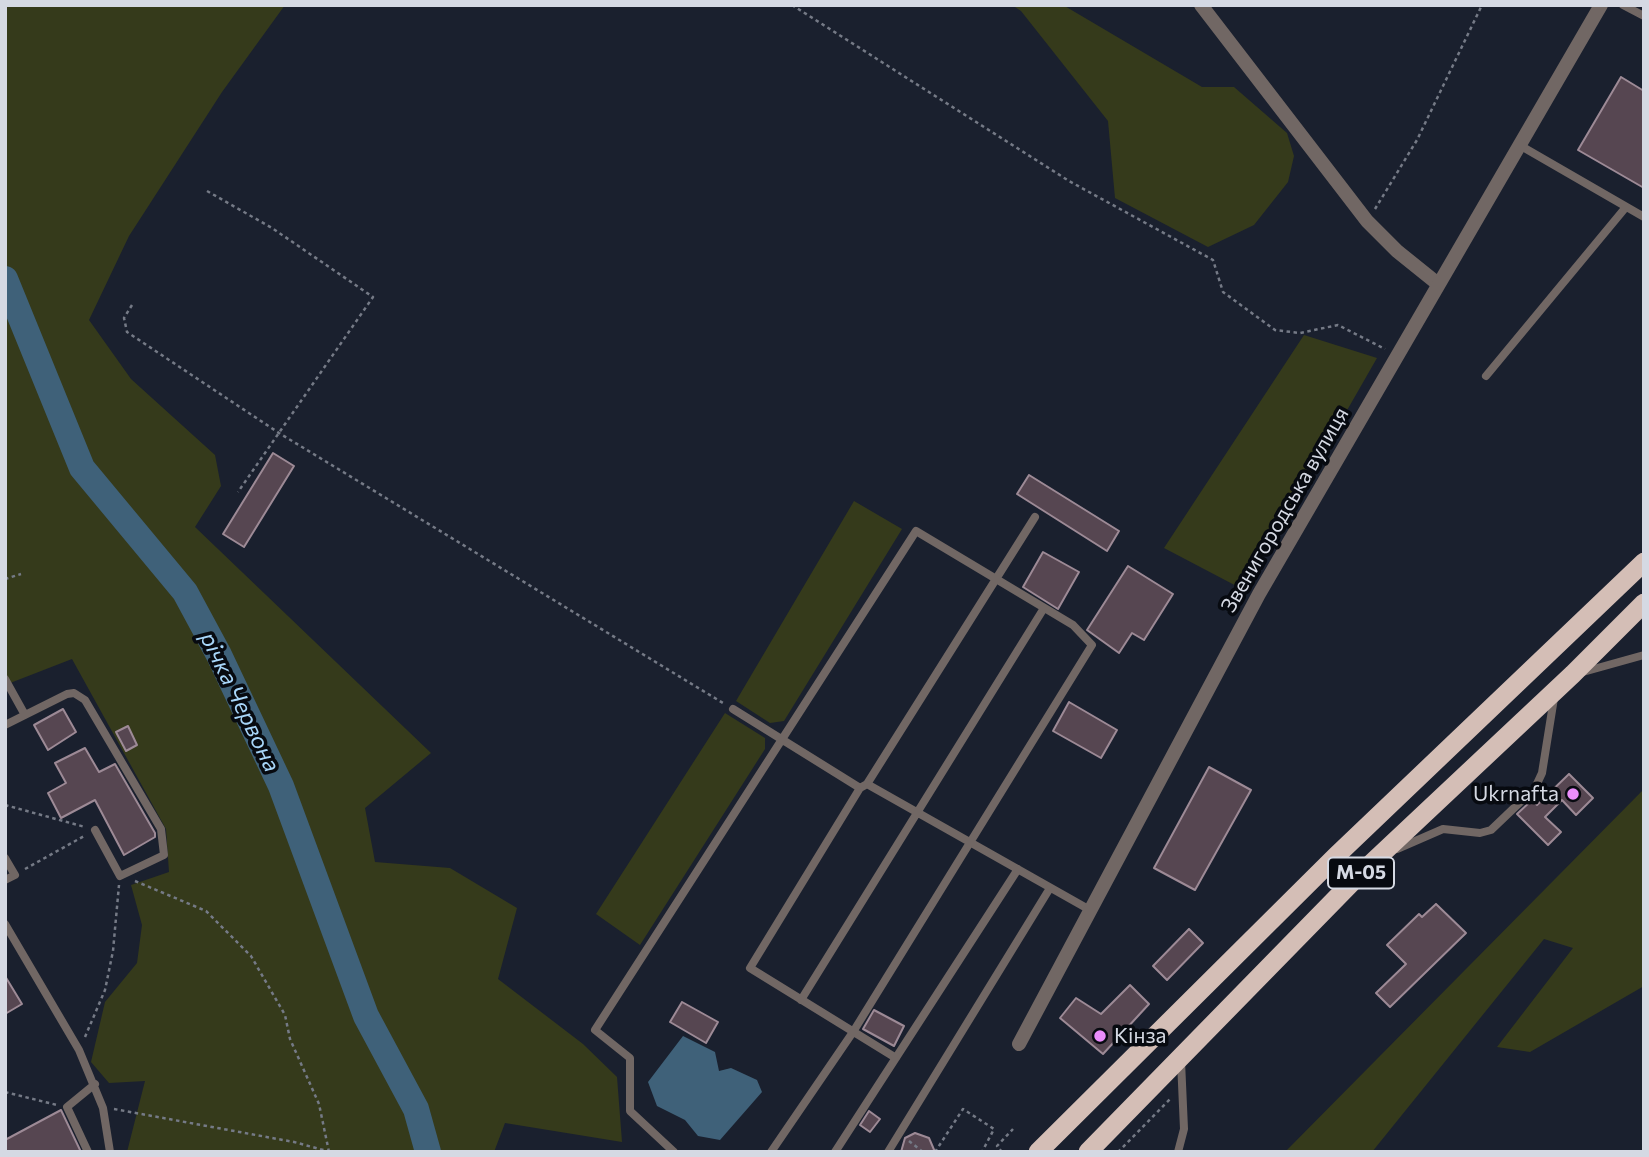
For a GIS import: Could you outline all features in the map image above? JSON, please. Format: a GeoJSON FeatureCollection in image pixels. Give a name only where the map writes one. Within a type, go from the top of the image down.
{"type":"FeatureCollection","features":[{"type":"Feature","properties":{"kind":"highway","name":"М-05"},"geometry":{"type":"LineString","coordinates":[[1038,1152],[1336,856],[1644,562]]}},
{"type":"Feature","properties":{"kind":"highway","name":"М-05"},"geometry":{"type":"LineString","coordinates":[[1088,1152],[1375,859],[1573,674],[1644,603]]}},
{"type":"Feature","properties":{"kind":"street"},"geometry":{"type":"LineString","coordinates":[[1201,5],[1216,11],[1367,221],[1397,251],[1438,284]]}},
{"type":"Feature","properties":{"kind":"street","name":"Звенигородська вулиця"},"geometry":{"type":"LineString","coordinates":[[1019,1044],[1259,594],[1601,5]]}},
{"type":"Feature","properties":{"kind":"lane"},"geometry":{"type":"LineString","coordinates":[[1623,5],[1644,16]]}},
{"type":"Feature","properties":{"kind":"lane"},"geometry":{"type":"LineString","coordinates":[[1521,146],[1644,217]]}},
{"type":"Feature","properties":{"kind":"lane"},"geometry":{"type":"LineString","coordinates":[[1486,376],[1626,207]]}},
{"type":"Feature","properties":{"kind":"lane"},"geometry":{"type":"LineString","coordinates":[[896,1058],[750,968],[1035,517]]}},
{"type":"Feature","properties":{"kind":"lane"},"geometry":{"type":"LineString","coordinates":[[674,1152],[630,1111],[630,1058],[596,1030],[634,966],[784,741],[916,531],[1073,625],[1092,645],[853,1032],[771,1152]]}},
{"type":"Feature","properties":{"kind":"lane"},"geometry":{"type":"LineString","coordinates":[[801,1000],[1044,608]]}},
{"type":"Feature","properties":{"kind":"lane"},"geometry":{"type":"LineString","coordinates":[[1573,674],[1644,655]]}},
{"type":"Feature","properties":{"kind":"lane"},"geometry":{"type":"LineString","coordinates":[[5,679],[25,715]]}},
{"type":"Feature","properties":{"kind":"lane"},"geometry":{"type":"LineString","coordinates":[[1375,859],[1443,829],[1480,833],[1491,830],[1535,788],[1542,773],[1555,691]]}},
{"type":"Feature","properties":{"kind":"lane"},"geometry":{"type":"LineString","coordinates":[[5,725],[59,697],[74,693],[94,710],[164,837],[164,855],[120,876],[95,830]]}},
{"type":"Feature","properties":{"kind":"lane"},"geometry":{"type":"LineString","coordinates":[[733,709],[784,741],[1090,910]]}},
{"type":"Feature","properties":{"kind":"lane"},"geometry":{"type":"LineString","coordinates":[[5,858],[15,875],[5,880]]}},
{"type":"Feature","properties":{"kind":"lane"},"geometry":{"type":"LineString","coordinates":[[835,1152],[1018,869]]}},
{"type":"Feature","properties":{"kind":"lane"},"geometry":{"type":"LineString","coordinates":[[888,1152],[1050,888]]}},
{"type":"Feature","properties":{"kind":"lane"},"geometry":{"type":"LineString","coordinates":[[5,924],[79,1050],[95,1084],[103,1108],[110,1152]]}},
{"type":"Feature","properties":{"kind":"lane"},"geometry":{"type":"LineString","coordinates":[[1178,1152],[1184,1129],[1180,1056]]}},
{"type":"Feature","properties":{"kind":"lane"},"geometry":{"type":"LineString","coordinates":[[88,1152],[68,1107],[95,1084]]}},
{"type":"Feature","properties":{"kind":"path"},"geometry":{"type":"LineString","coordinates":[[792,5],[1069,181],[1213,260],[1223,292],[1275,330],[1300,333],[1338,325],[1398,355]]}},
{"type":"Feature","properties":{"kind":"path"},"geometry":{"type":"LineString","coordinates":[[1367,221],[1417,141],[1482,5]]}},
{"type":"Feature","properties":{"kind":"path"},"geometry":{"type":"LineString","coordinates":[[207,191],[272,228],[373,297],[239,492]]}},
{"type":"Feature","properties":{"kind":"path"},"geometry":{"type":"LineString","coordinates":[[132,305],[124,318],[127,332],[279,433],[733,709]]}},
{"type":"Feature","properties":{"kind":"path"},"geometry":{"type":"LineString","coordinates":[[5,579],[21,574]]}},
{"type":"Feature","properties":{"kind":"path"},"geometry":{"type":"LineString","coordinates":[[5,805],[95,830]]}},
{"type":"Feature","properties":{"kind":"path"},"geometry":{"type":"LineString","coordinates":[[15,875],[95,830]]}},
{"type":"Feature","properties":{"kind":"path"},"geometry":{"type":"LineString","coordinates":[[79,1050],[105,990],[113,951],[120,876],[206,911],[251,956],[285,1015],[290,1039],[319,1104],[329,1152],[294,1142],[103,1108]]}},
{"type":"Feature","properties":{"kind":"path"},"geometry":{"type":"LineString","coordinates":[[1118,1152],[1183,1085]]}},
{"type":"Feature","properties":{"kind":"path"},"geometry":{"type":"LineString","coordinates":[[5,1091],[68,1107]]}},
{"type":"Feature","properties":{"kind":"path"},"geometry":{"type":"LineString","coordinates":[[935,1152],[963,1109],[994,1129],[982,1152]]}},
{"type":"Feature","properties":{"kind":"path"},"geometry":{"type":"LineString","coordinates":[[1002,1152],[997,1146],[1013,1129]]}},
{"type":"Feature","properties":{"kind":"path"},"geometry":{"type":"LineString","coordinates":[[899,1134],[923,1152]]}},
{"type":"Feature","properties":{"kind":"green space"},"geometry":{"type":"Polygon","coordinates":[[[5,5],[285,5],[222,92],[129,236],[89,320],[131,379],[215,455],[221,486],[195,527],[431,753],[365,808],[375,862],[450,868],[517,908],[498,979],[583,1044],[617,1077],[622,1142],[505,1123],[494,1152],[127,1152],[145,1081],[109,1083],[91,1062],[105,1002],[137,963],[142,925],[131,885],[169,872],[166,829],[72,659],[5,685],[5,5]]]}},
{"type":"Feature","properties":{"kind":"green space"},"geometry":{"type":"Polygon","coordinates":[[[1012,5],[1063,5],[1202,87],[1234,87],[1287,133],[1294,156],[1288,182],[1254,225],[1208,247],[1115,198],[1108,121],[1021,11],[1012,5]]]}},
{"type":"Feature","properties":{"kind":"green space"},"geometry":{"type":"Polygon","coordinates":[[[1304,335],[1377,358],[1244,590],[1164,548],[1304,335]]]}},
{"type":"Feature","properties":{"kind":"green space"},"geometry":{"type":"Polygon","coordinates":[[[854,501],[902,529],[784,721],[770,723],[736,701],[854,501]]]}},
{"type":"Feature","properties":{"kind":"green space"},"geometry":{"type":"Polygon","coordinates":[[[725,713],[765,738],[765,749],[640,945],[596,914],[725,713]]]}},
{"type":"Feature","properties":{"kind":"green space"},"geometry":{"type":"Polygon","coordinates":[[[1644,789],[1644,986],[1530,1052],[1497,1047],[1573,948],[1544,939],[1372,1152],[1285,1152],[1644,789]]]}},
{"type":"Feature","properties":{"kind":"water"},"geometry":{"type":"Polygon","coordinates":[[[683,1036],[715,1052],[719,1071],[731,1068],[757,1080],[762,1092],[720,1140],[698,1136],[685,1120],[657,1106],[648,1082],[683,1036]]]}},
{"type":"Feature","properties":{"kind":"building"},"geometry":{"type":"Polygon","coordinates":[[[1621,77],[1644,91],[1644,188],[1578,150],[1621,77]]]}},
{"type":"Feature","properties":{"kind":"building"},"geometry":{"type":"Polygon","coordinates":[[[273,453],[294,466],[244,547],[223,534],[273,453]]]}},
{"type":"Feature","properties":{"kind":"building"},"geometry":{"type":"Polygon","coordinates":[[[1029,475],[1119,531],[1107,551],[1017,494],[1029,475]]]}},
{"type":"Feature","properties":{"kind":"building"},"geometry":{"type":"Polygon","coordinates":[[[1043,552],[1079,572],[1058,609],[1023,587],[1043,552]]]}},
{"type":"Feature","properties":{"kind":"building"},"geometry":{"type":"Polygon","coordinates":[[[1128,566],[1173,594],[1144,640],[1132,633],[1119,653],[1087,630],[1128,566]]]}},
{"type":"Feature","properties":{"kind":"building"},"geometry":{"type":"Polygon","coordinates":[[[1069,702],[1117,730],[1101,758],[1053,731],[1069,702]]]}},
{"type":"Feature","properties":{"kind":"building"},"geometry":{"type":"Polygon","coordinates":[[[63,709],[76,732],[48,750],[34,725],[63,709]]]}},
{"type":"Feature","properties":{"kind":"building"},"geometry":{"type":"Polygon","coordinates":[[[128,726],[137,745],[126,751],[116,732],[128,726]]]}},
{"type":"Feature","properties":{"kind":"building"},"geometry":{"type":"Polygon","coordinates":[[[85,748],[99,772],[115,764],[155,833],[155,837],[124,855],[95,800],[61,818],[48,793],[66,783],[55,763],[85,748]]]}},
{"type":"Feature","properties":{"kind":"building"},"geometry":{"type":"Polygon","coordinates":[[[1209,767],[1251,790],[1195,890],[1154,868],[1209,767]]]}},
{"type":"Feature","properties":{"kind":"building"},"geometry":{"type":"Polygon","coordinates":[[[1569,774],[1593,798],[1576,815],[1562,800],[1545,817],[1561,832],[1548,845],[1517,814],[1532,800],[1537,805],[1569,774]]]}},
{"type":"Feature","properties":{"kind":"building"},"geometry":{"type":"Polygon","coordinates":[[[1436,904],[1466,933],[1390,1007],[1376,993],[1406,964],[1387,945],[1419,914],[1422,917],[1436,904]]]}},
{"type":"Feature","properties":{"kind":"building"},"geometry":{"type":"Polygon","coordinates":[[[1189,929],[1203,943],[1167,980],[1153,966],[1189,929]]]}},
{"type":"Feature","properties":{"kind":"building"},"geometry":{"type":"Polygon","coordinates":[[[5,976],[22,1004],[5,1014],[5,976]]]}},
{"type":"Feature","properties":{"kind":"building","name":"Кінза"},"geometry":{"type":"Polygon","coordinates":[[[1130,985],[1149,1004],[1103,1054],[1060,1018],[1076,998],[1101,1014],[1130,985]]]}},
{"type":"Feature","properties":{"kind":"building"},"geometry":{"type":"Polygon","coordinates":[[[682,1002],[718,1022],[706,1043],[670,1022],[682,1002]]]}},
{"type":"Feature","properties":{"kind":"building"},"geometry":{"type":"Polygon","coordinates":[[[874,1010],[904,1026],[894,1046],[863,1029],[874,1010]]]}},
{"type":"Feature","properties":{"kind":"building"},"geometry":{"type":"Polygon","coordinates":[[[61,1110],[81,1152],[5,1152],[5,1140],[61,1110]]]}},
{"type":"Feature","properties":{"kind":"building"},"geometry":{"type":"Polygon","coordinates":[[[869,1111],[880,1119],[870,1132],[860,1125],[869,1111]]]}},
{"type":"Feature","properties":{"kind":"building"},"geometry":{"type":"Polygon","coordinates":[[[915,1133],[929,1138],[935,1152],[901,1152],[905,1138],[915,1133]]]}},
{"type":"Feature","properties":{"kind":"waterway","name":"річка Червона"},"geometry":{"type":"LineString","coordinates":[[5,279],[82,468],[185,592],[219,655],[281,786],[366,1016],[416,1109],[428,1152]]}},
{"type":"Feature","properties":{"kind":"place","name":"Ukrnafta"},"geometry":{"type":"Point","coordinates":[1573,794]}},
{"type":"Feature","properties":{"kind":"place","name":"Кінза"},"geometry":{"type":"Point","coordinates":[1100,1036]}}]}
